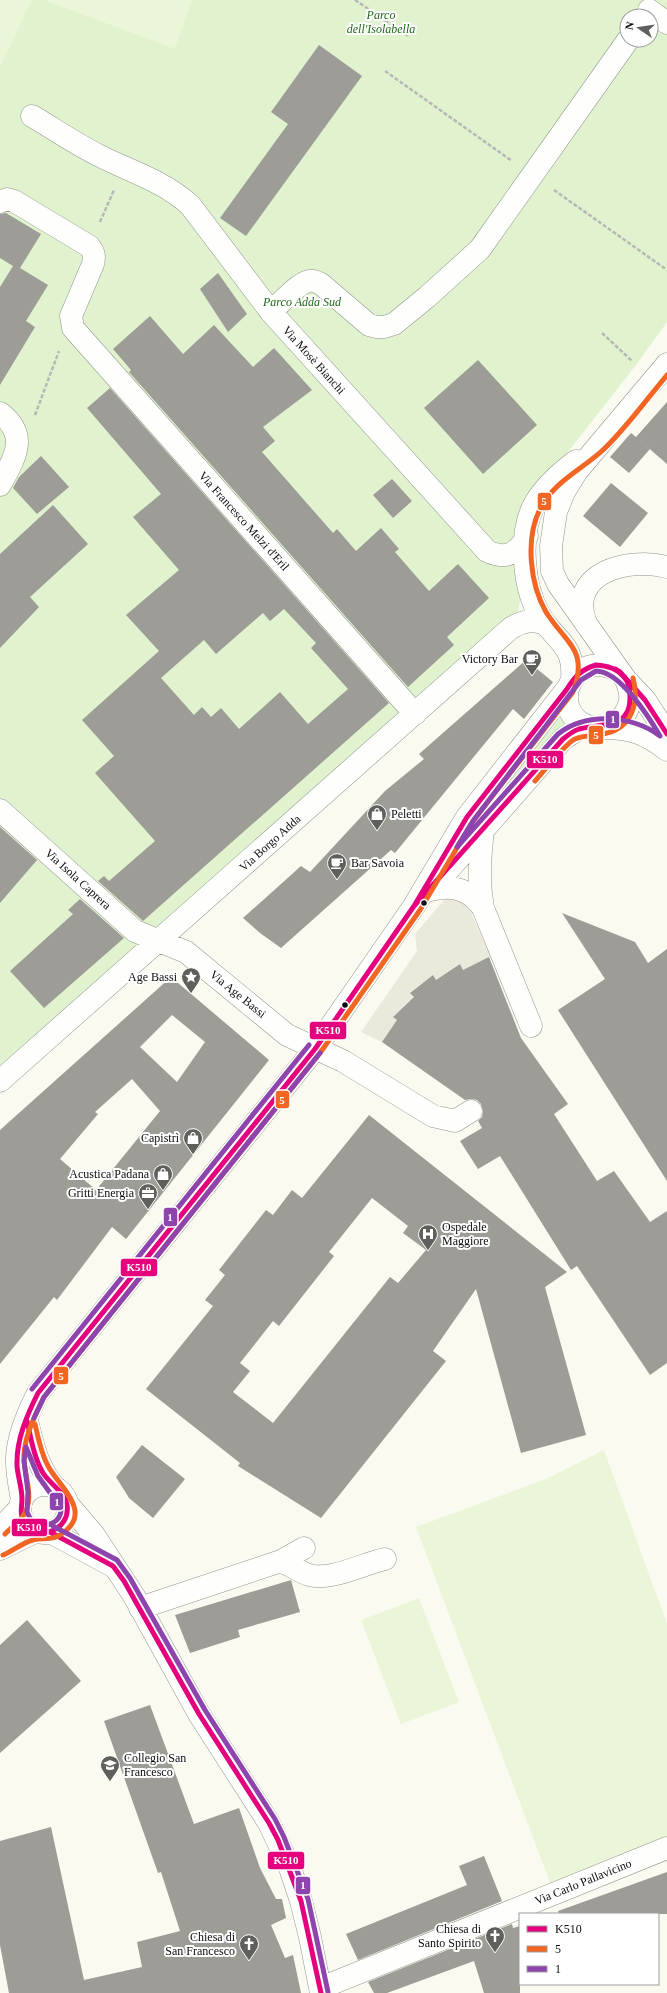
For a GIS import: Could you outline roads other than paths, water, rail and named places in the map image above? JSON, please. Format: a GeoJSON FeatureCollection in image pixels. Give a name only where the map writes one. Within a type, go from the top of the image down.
{"type":"FeatureCollection","features":[{"type":"Feature","properties":{"kind":"street"},"geometry":{"type":"LineString","coordinates":[[659,16],[667,23]]}},
{"type":"Feature","properties":{"kind":"street"},"geometry":{"type":"LineString","coordinates":[[271,312],[301,285],[308,281],[314,281],[321,284],[368,325],[377,328],[394,324],[427,297],[480,249],[622,48]]}},
{"type":"Feature","properties":{"kind":"street","name":"Via Mosè Bianchi"},"geometry":{"type":"LineString","coordinates":[[32,116],[96,155],[158,182],[176,192],[190,205],[271,312],[484,548],[499,556],[512,554],[522,545],[527,536]]}},
{"type":"Feature","properties":{"kind":"street","name":"Via Francesco Melzi d'Eril"},"geometry":{"type":"LineString","coordinates":[[0,202],[8,199],[14,201],[90,246],[94,252],[95,258],[71,316],[73,328],[415,714]]}},
{"type":"Feature","properties":{"kind":"street"},"geometry":{"type":"LineString","coordinates":[[667,364],[577,471],[564,492],[556,512],[551,546],[551,566],[558,584],[623,676],[645,700],[667,734]]}},
{"type":"Feature","properties":{"kind":"street"},"geometry":{"type":"LineString","coordinates":[[0,414],[12,425],[18,444],[16,453],[0,485]]}},
{"type":"Feature","properties":{"kind":"street"},"geometry":{"type":"LineString","coordinates":[[113,1566],[24,1522],[21,1504],[17,1451],[30,1408],[38,1393],[315,1049],[414,906],[467,818],[569,684],[579,671],[588,666],[599,664],[610,666],[623,676],[630,691],[630,701],[627,710],[621,719],[613,725],[598,728],[584,724],[576,718],[570,710],[567,701],[569,684],[571,658],[566,646],[546,624],[534,604],[527,582],[525,554],[527,536],[530,516],[540,495],[564,470],[599,444]]}},
{"type":"Feature","properties":{"kind":"street"},"geometry":{"type":"LineString","coordinates":[[587,627],[582,609],[582,599],[587,587],[592,581],[604,572],[628,565],[645,564],[667,566]]}},
{"type":"Feature","properties":{"kind":"street","name":"Via Borgo Adda"},"geometry":{"type":"LineString","coordinates":[[0,1081],[160,941],[511,628],[530,620],[546,624]]}},
{"type":"Feature","properties":{"kind":"street"},"geometry":{"type":"LineString","coordinates":[[414,906],[431,890],[563,739],[578,729],[598,728],[632,730],[645,735],[667,750]]}},
{"type":"Feature","properties":{"kind":"street","name":"Via Isola Caprera"},"geometry":{"type":"LineString","coordinates":[[0,810],[135,931],[160,941]]}},
{"type":"Feature","properties":{"kind":"street"},"geometry":{"type":"LineString","coordinates":[[483,830],[479,860],[479,877],[483,908]]}},
{"type":"Feature","properties":{"kind":"street"},"geometry":{"type":"LineString","coordinates":[[431,890],[441,887],[466,891],[477,898],[483,908],[532,1026]]}},
{"type":"Feature","properties":{"kind":"street","name":"Via Age Bassi"},"geometry":{"type":"LineString","coordinates":[[160,941],[186,952],[287,1035],[343,1061],[433,1116],[455,1121],[471,1111]]}},
{"type":"Feature","properties":{"kind":"street"},"geometry":{"type":"LineString","coordinates":[[27,1421],[37,1459],[44,1474],[94,1535],[127,1586],[195,1708],[269,1823],[278,1840],[290,1868],[301,1901],[321,1990]]}},
{"type":"Feature","properties":{"kind":"street"},"geometry":{"type":"LineString","coordinates":[[0,1528],[33,1488],[41,1485],[61,1496],[66,1518],[62,1524],[0,1549]]}},
{"type":"Feature","properties":{"kind":"street"},"geometry":{"type":"LineString","coordinates":[[140,1608],[281,1561],[304,1548]]}},
{"type":"Feature","properties":{"kind":"street"},"geometry":{"type":"LineString","coordinates":[[281,1561],[309,1574]]}},
{"type":"Feature","properties":{"kind":"street","name":"Via Carlo Pallavicino"},"geometry":{"type":"LineString","coordinates":[[321,1990],[667,1848]]}},
{"type":"Feature","properties":{"kind":"place","name":"Victory Bar"},"geometry":{"type":"Point","coordinates":[532,676]}},
{"type":"Feature","properties":{"kind":"place","name":"Peletti"},"geometry":{"type":"Point","coordinates":[377,831]}},
{"type":"Feature","properties":{"kind":"place","name":"Bar Savoia"},"geometry":{"type":"Point","coordinates":[337,880]}},
{"type":"Feature","properties":{"kind":"place","name":"Age Bassi"},"geometry":{"type":"Point","coordinates":[191,994]}},
{"type":"Feature","properties":{"kind":"place","name":"Capistrì"},"geometry":{"type":"Point","coordinates":[193,1155]}},
{"type":"Feature","properties":{"kind":"place","name":"Acustica Padana"},"geometry":{"type":"Point","coordinates":[163,1191]}},
{"type":"Feature","properties":{"kind":"place","name":"Gritti Energia"},"geometry":{"type":"Point","coordinates":[148,1210]}},
{"type":"Feature","properties":{"kind":"place","name":"Ospedale Maggiore"},"geometry":{"type":"Point","coordinates":[428,1251]}},
{"type":"Feature","properties":{"kind":"place","name":"Collegio San Francesco"},"geometry":{"type":"Point","coordinates":[110,1782]}},
{"type":"Feature","properties":{"kind":"place","name":"Chiesa di Santo Spirito"},"geometry":{"type":"Point","coordinates":[495,1953]}},
{"type":"Feature","properties":{"kind":"place","name":"Chiesa di San Francesco"},"geometry":{"type":"Point","coordinates":[249,1961]}},
{"type":"Feature","properties":{"kind":"park label","name":"Parco dell'Isolabella"},"geometry":{"type":"Point","coordinates":[381,22]}},
{"type":"Feature","properties":{"kind":"park label","name":"Parco Adda Sud"},"geometry":{"type":"Point","coordinates":[302,302]}}]}
